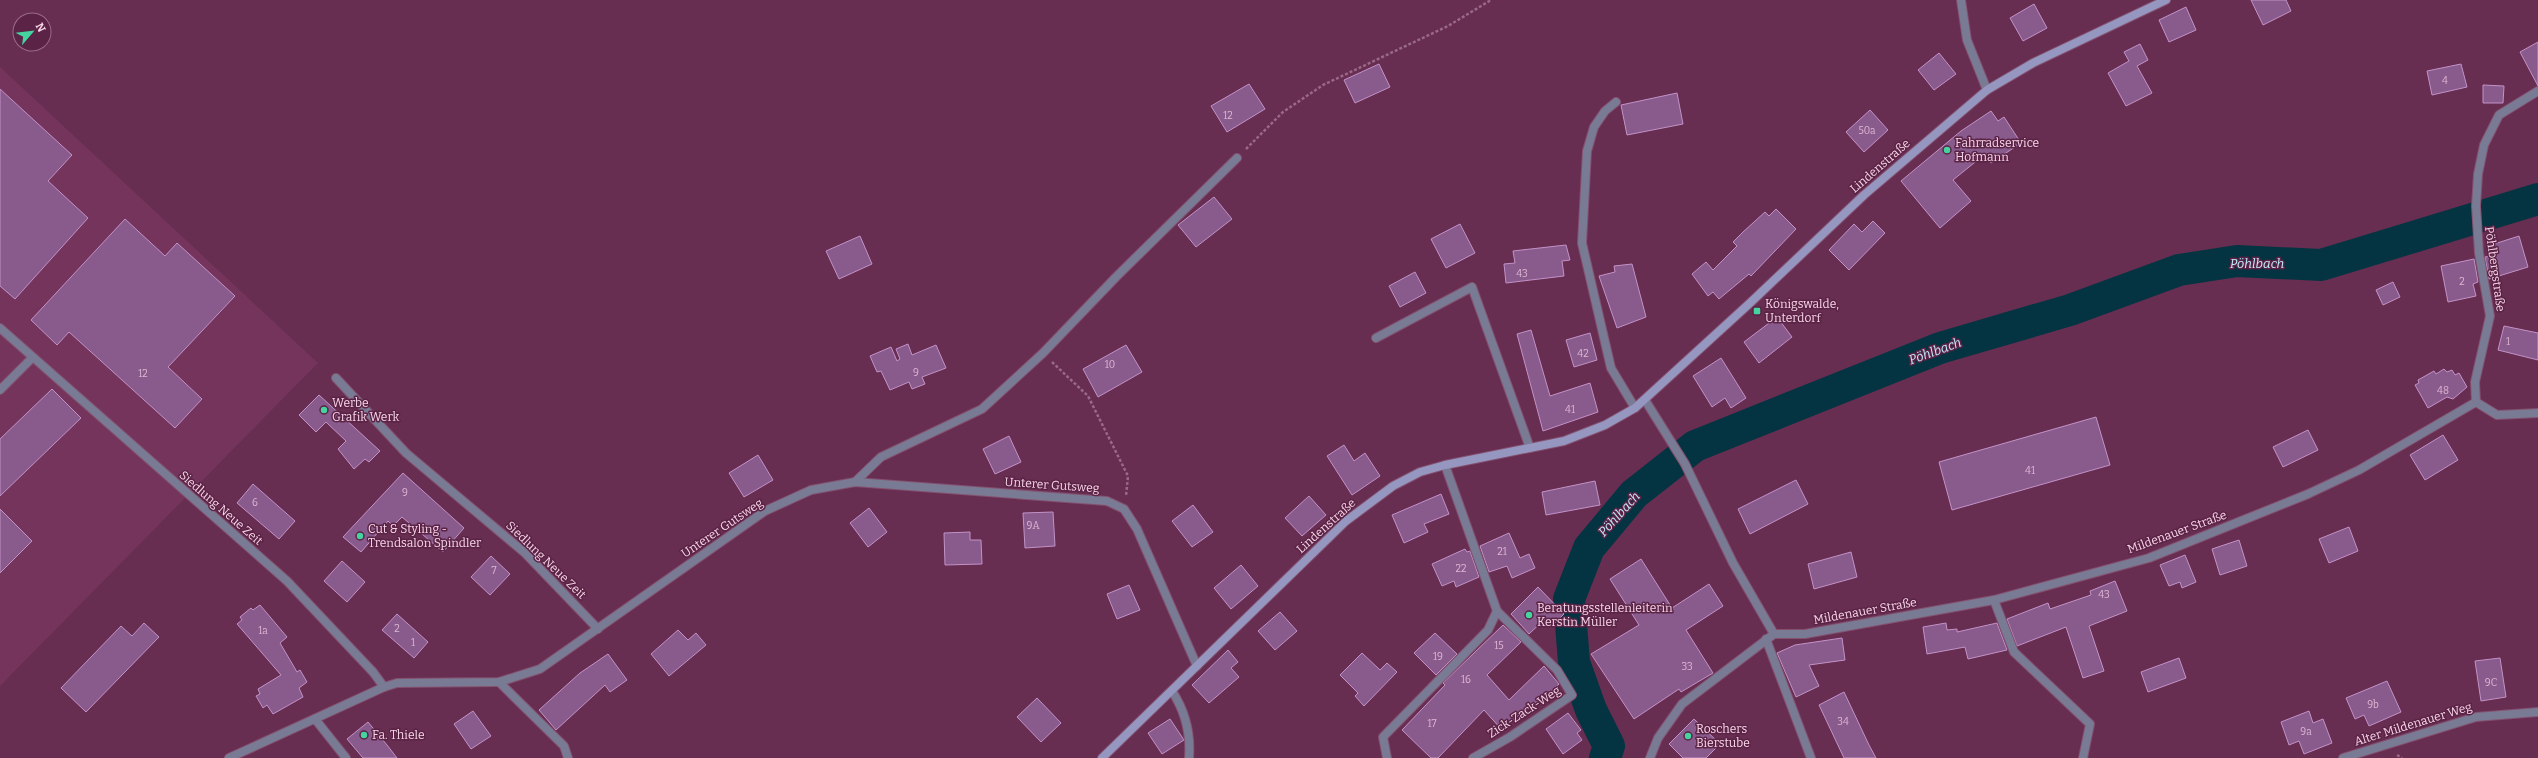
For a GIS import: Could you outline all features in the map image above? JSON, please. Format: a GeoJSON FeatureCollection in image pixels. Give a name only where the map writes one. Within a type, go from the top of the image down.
{"type":"FeatureCollection","features":[{"type":"Feature","properties":{"kind":"main road","name":"Lindenstraße"},"geometry":{"type":"LineString","coordinates":[[1102,758],[1346,520],[1393,486],[1420,472],[1445,465],[1564,441],[1605,425],[1635,408],[1864,195],[1988,90],[2033,63],[2166,0]]}},
{"type":"Feature","properties":{"kind":"street"},"geometry":{"type":"LineString","coordinates":[[1961,0],[1967,40],[1988,90]]}},
{"type":"Feature","properties":{"kind":"street","name":"Pöhlbergstraße"},"geometry":{"type":"LineString","coordinates":[[2476,402],[2475,382],[2490,316],[2477,231],[2476,206],[2478,174],[2484,145],[2499,115],[2538,91]]}},
{"type":"Feature","properties":{"kind":"street"},"geometry":{"type":"LineString","coordinates":[[1616,102],[1605,112],[1594,127],[1587,151],[1582,243],[1611,368],[1635,408]]}},
{"type":"Feature","properties":{"kind":"street"},"geometry":{"type":"LineString","coordinates":[[855,482],[881,457],[982,409],[1043,353],[1117,276],[1237,158]]}},
{"type":"Feature","properties":{"kind":"street"},"geometry":{"type":"LineString","coordinates":[[1376,338],[1472,287],[1530,448]]}},
{"type":"Feature","properties":{"kind":"street","name":"Siedlung Neue Zeit"},"geometry":{"type":"LineString","coordinates":[[0,328],[32,358],[287,581],[373,672],[384,687]]}},
{"type":"Feature","properties":{"kind":"street"},"geometry":{"type":"LineString","coordinates":[[0,390],[32,358]]}},
{"type":"Feature","properties":{"kind":"street","name":"Siedlung Neue Zeit"},"geometry":{"type":"LineString","coordinates":[[336,378],[406,453],[525,553],[598,629]]}},
{"type":"Feature","properties":{"kind":"street"},"geometry":{"type":"LineString","coordinates":[[1645,400],[1685,464],[1733,563],[1774,634],[1682,704],[1658,738],[1650,758]]}},
{"type":"Feature","properties":{"kind":"street"},"geometry":{"type":"LineString","coordinates":[[2476,402],[2497,415],[2538,413]]}},
{"type":"Feature","properties":{"kind":"street","name":"Mildenauer Straße"},"geometry":{"type":"LineString","coordinates":[[1774,634],[1805,634],[1994,600],[2149,558],[2308,494],[2359,470],[2476,402]]}},
{"type":"Feature","properties":{"kind":"street","name":"Zick-Zack-Weg"},"geometry":{"type":"LineString","coordinates":[[1445,465],[1497,611],[1558,670],[1572,695],[1510,737],[1473,758]]}},
{"type":"Feature","properties":{"kind":"street","name":"Unterer Gutsweg"},"geometry":{"type":"LineString","coordinates":[[229,758],[384,687],[397,683],[500,682],[540,669],[765,511],[811,490],[855,482],[1107,501],[1124,509]]}},
{"type":"Feature","properties":{"kind":"street"},"geometry":{"type":"LineString","coordinates":[[1124,509],[1137,528],[1197,666]]}},
{"type":"Feature","properties":{"kind":"street"},"geometry":{"type":"LineString","coordinates":[[1994,600],[2014,652],[2090,724],[2083,758]]}},
{"type":"Feature","properties":{"kind":"street"},"geometry":{"type":"LineString","coordinates":[[1387,758],[1383,737],[1488,630],[1497,611]]}},
{"type":"Feature","properties":{"kind":"street"},"geometry":{"type":"LineString","coordinates":[[1766,639],[1811,758]]}},
{"type":"Feature","properties":{"kind":"street"},"geometry":{"type":"LineString","coordinates":[[500,682],[564,746],[568,758]]}},
{"type":"Feature","properties":{"kind":"street"},"geometry":{"type":"LineString","coordinates":[[1172,691],[1183,709],[1190,744],[1189,758]]}},
{"type":"Feature","properties":{"kind":"street","name":"Alter Mildenauer Weg"},"geometry":{"type":"LineString","coordinates":[[2344,758],[2476,717],[2538,712]]}},
{"type":"Feature","properties":{"kind":"street"},"geometry":{"type":"LineString","coordinates":[[315,719],[346,758]]}},
{"type":"Feature","properties":{"kind":"path"},"geometry":{"type":"LineString","coordinates":[[1237,158],[1283,112],[1323,85],[1448,26],[1491,0]]}},
{"type":"Feature","properties":{"kind":"path"},"geometry":{"type":"LineString","coordinates":[[1043,353],[1088,396],[1128,476],[1124,509]]}},
{"type":"Feature","properties":{"kind":"shaded area"},"geometry":{"type":"Polygon","coordinates":[[[0,67],[318,363],[0,686],[0,67]]]}},
{"type":"Feature","properties":{"kind":"building"},"geometry":{"type":"Polygon","coordinates":[[[2251,0],[2286,0],[2291,11],[2263,25],[2251,0]]]}},
{"type":"Feature","properties":{"kind":"building"},"geometry":{"type":"Polygon","coordinates":[[[2034,4],[2047,28],[2023,41],[2010,18],[2034,4]]]}},
{"type":"Feature","properties":{"kind":"building"},"geometry":{"type":"Polygon","coordinates":[[[2186,7],[2196,30],[2169,42],[2159,20],[2186,7]]]}},
{"type":"Feature","properties":{"kind":"building"},"geometry":{"type":"Polygon","coordinates":[[[2538,42],[2538,86],[2520,52],[2538,42]]]}},
{"type":"Feature","properties":{"kind":"building"},"geometry":{"type":"Polygon","coordinates":[[[2140,44],[2148,60],[2137,66],[2152,93],[2126,106],[2108,73],[2129,61],[2124,52],[2140,44]]]}},
{"type":"Feature","properties":{"kind":"building"},"geometry":{"type":"Polygon","coordinates":[[[1939,53],[1956,74],[1934,90],[1918,70],[1939,53]]]}},
{"type":"Feature","properties":{"kind":"building"},"geometry":{"type":"Polygon","coordinates":[[[1379,64],[1390,87],[1355,103],[1344,80],[1379,64]]]}},
{"type":"Feature","properties":{"kind":"building"},"geometry":{"type":"Polygon","coordinates":[[[2461,64],[2467,87],[2432,95],[2427,71],[2461,64]]]}},
{"type":"Feature","properties":{"kind":"building"},"geometry":{"type":"Polygon","coordinates":[[[1249,84],[1265,109],[1227,132],[1211,106],[1249,84]]]}},
{"type":"Feature","properties":{"kind":"building"},"geometry":{"type":"Polygon","coordinates":[[[2483,85],[2504,86],[2503,103],[2483,103],[2483,85]]]}},
{"type":"Feature","properties":{"kind":"building"},"geometry":{"type":"Polygon","coordinates":[[[0,89],[72,155],[48,181],[88,218],[15,299],[0,286],[0,89]]]}},
{"type":"Feature","properties":{"kind":"building"},"geometry":{"type":"Polygon","coordinates":[[[1677,93],[1683,124],[1627,135],[1621,105],[1677,93]]]}},
{"type":"Feature","properties":{"kind":"building"},"geometry":{"type":"Polygon","coordinates":[[[1870,110],[1888,130],[1864,152],[1846,132],[1870,110]]]}},
{"type":"Feature","properties":{"kind":"building"},"geometry":{"type":"Polygon","coordinates":[[[1991,111],[1998,121],[2004,117],[2021,143],[1991,163],[1985,154],[1953,180],[1971,201],[1940,228],[1901,181],[1961,131],[1991,111]]]}},
{"type":"Feature","properties":{"kind":"building"},"geometry":{"type":"Polygon","coordinates":[[[1214,197],[1232,219],[1196,247],[1178,225],[1214,197]]]}},
{"type":"Feature","properties":{"kind":"building"},"geometry":{"type":"Polygon","coordinates":[[[1776,209],[1796,229],[1751,276],[1749,274],[1719,299],[1713,292],[1708,296],[1692,274],[1706,262],[1713,270],[1737,246],[1733,242],[1743,232],[1765,212],[1769,216],[1776,209]]]}},
{"type":"Feature","properties":{"kind":"building"},"geometry":{"type":"Polygon","coordinates":[[[125,219],[165,256],[177,243],[235,296],[168,367],[202,399],[175,428],[69,332],[57,345],[31,320],[125,219]]]}},
{"type":"Feature","properties":{"kind":"building"},"geometry":{"type":"Polygon","coordinates":[[[1873,221],[1885,233],[1849,270],[1829,250],[1854,224],[1862,232],[1873,221]]]}},
{"type":"Feature","properties":{"kind":"building"},"geometry":{"type":"Polygon","coordinates":[[[1460,224],[1475,253],[1446,268],[1431,239],[1460,224]]]}},
{"type":"Feature","properties":{"kind":"building"},"geometry":{"type":"Polygon","coordinates":[[[860,236],[872,264],[839,279],[826,251],[860,236]]]}},
{"type":"Feature","properties":{"kind":"building"},"geometry":{"type":"Polygon","coordinates":[[[2519,236],[2528,267],[2489,279],[2485,257],[2491,256],[2488,246],[2519,236]]]}},
{"type":"Feature","properties":{"kind":"building"},"geometry":{"type":"Polygon","coordinates":[[[1566,245],[1570,260],[1562,261],[1564,276],[1506,283],[1504,264],[1515,263],[1513,251],[1566,245]]]}},
{"type":"Feature","properties":{"kind":"building"},"geometry":{"type":"Polygon","coordinates":[[[2474,259],[2478,282],[2473,284],[2476,296],[2448,302],[2441,266],[2474,259]]]}},
{"type":"Feature","properties":{"kind":"building"},"geometry":{"type":"Polygon","coordinates":[[[1632,264],[1646,317],[1617,328],[1599,276],[1615,272],[1614,266],[1632,264]]]}},
{"type":"Feature","properties":{"kind":"building"},"geometry":{"type":"Polygon","coordinates":[[[1415,272],[1426,293],[1400,307],[1389,286],[1415,272]]]}},
{"type":"Feature","properties":{"kind":"building"},"geometry":{"type":"Polygon","coordinates":[[[2393,282],[2400,297],[2383,305],[2376,290],[2393,282]]]}},
{"type":"Feature","properties":{"kind":"building"},"geometry":{"type":"Polygon","coordinates":[[[1777,317],[1792,337],[1759,363],[1744,342],[1777,317]]]}},
{"type":"Feature","properties":{"kind":"building"},"geometry":{"type":"Polygon","coordinates":[[[2504,326],[2538,333],[2538,360],[2498,350],[2504,326]]]}},
{"type":"Feature","properties":{"kind":"building"},"geometry":{"type":"Polygon","coordinates":[[[1531,330],[1550,396],[1590,383],[1598,412],[1543,431],[1517,334],[1531,330]]]}},
{"type":"Feature","properties":{"kind":"building"},"geometry":{"type":"Polygon","coordinates":[[[1590,333],[1597,360],[1574,367],[1566,340],[1590,333]]]}},
{"type":"Feature","properties":{"kind":"building"},"geometry":{"type":"Polygon","coordinates":[[[908,344],[912,355],[936,345],[946,368],[922,377],[925,384],[912,389],[909,382],[890,390],[881,371],[877,372],[870,356],[891,347],[897,361],[900,359],[896,349],[908,344]]]}},
{"type":"Feature","properties":{"kind":"building"},"geometry":{"type":"Polygon","coordinates":[[[1126,345],[1142,372],[1098,397],[1083,369],[1126,345]]]}},
{"type":"Feature","properties":{"kind":"building"},"geometry":{"type":"Polygon","coordinates":[[[1721,358],[1746,398],[1731,408],[1725,398],[1712,407],[1693,376],[1721,358]]]}},
{"type":"Feature","properties":{"kind":"building"},"geometry":{"type":"Polygon","coordinates":[[[2444,369],[2447,372],[2452,370],[2455,375],[2459,373],[2467,387],[2453,399],[2447,397],[2428,408],[2415,385],[2419,383],[2418,380],[2434,371],[2436,374],[2444,369]]]}},
{"type":"Feature","properties":{"kind":"building"},"geometry":{"type":"Polygon","coordinates":[[[52,389],[81,418],[0,496],[0,439],[52,389]]]}},
{"type":"Feature","properties":{"kind":"building"},"geometry":{"type":"Polygon","coordinates":[[[319,395],[380,451],[369,462],[365,459],[354,469],[338,449],[346,441],[326,422],[316,432],[299,415],[319,395]]]}},
{"type":"Feature","properties":{"kind":"building"},"geometry":{"type":"Polygon","coordinates":[[[2096,417],[2110,465],[1952,510],[1939,462],[2096,417]]]}},
{"type":"Feature","properties":{"kind":"building"},"geometry":{"type":"Polygon","coordinates":[[[2308,430],[2318,450],[2283,467],[2273,447],[2308,430]]]}},
{"type":"Feature","properties":{"kind":"building"},"geometry":{"type":"Polygon","coordinates":[[[2443,435],[2458,460],[2425,480],[2410,455],[2443,435]]]}},
{"type":"Feature","properties":{"kind":"building"},"geometry":{"type":"Polygon","coordinates":[[[1009,436],[1021,462],[995,474],[983,449],[1009,436]]]}},
{"type":"Feature","properties":{"kind":"building"},"geometry":{"type":"Polygon","coordinates":[[[1344,445],[1354,461],[1365,453],[1380,476],[1352,495],[1327,456],[1344,445]]]}},
{"type":"Feature","properties":{"kind":"building"},"geometry":{"type":"Polygon","coordinates":[[[758,455],[773,480],[744,497],[729,473],[758,455]]]}},
{"type":"Feature","properties":{"kind":"building"},"geometry":{"type":"Polygon","coordinates":[[[403,473],[464,528],[443,552],[402,517],[393,526],[388,521],[361,552],[343,537],[403,473]]]}},
{"type":"Feature","properties":{"kind":"building"},"geometry":{"type":"Polygon","coordinates":[[[1796,480],[1808,504],[1750,534],[1738,509],[1796,480]]]}},
{"type":"Feature","properties":{"kind":"building"},"geometry":{"type":"Polygon","coordinates":[[[1595,481],[1600,505],[1546,515],[1542,492],[1595,481]]]}},
{"type":"Feature","properties":{"kind":"building"},"geometry":{"type":"Polygon","coordinates":[[[253,484],[295,521],[279,539],[237,503],[253,484]]]}},
{"type":"Feature","properties":{"kind":"building"},"geometry":{"type":"Polygon","coordinates":[[[1441,494],[1449,514],[1424,524],[1428,532],[1404,543],[1392,515],[1441,494]]]}},
{"type":"Feature","properties":{"kind":"building"},"geometry":{"type":"Polygon","coordinates":[[[1309,496],[1326,515],[1302,536],[1285,518],[1309,496]]]}},
{"type":"Feature","properties":{"kind":"building"},"geometry":{"type":"Polygon","coordinates":[[[1193,505],[1213,532],[1192,547],[1172,521],[1193,505]]]}},
{"type":"Feature","properties":{"kind":"building"},"geometry":{"type":"Polygon","coordinates":[[[869,508],[887,532],[868,547],[850,523],[869,508]]]}},
{"type":"Feature","properties":{"kind":"building"},"geometry":{"type":"Polygon","coordinates":[[[0,509],[32,541],[0,573],[0,509]]]}},
{"type":"Feature","properties":{"kind":"building"},"geometry":{"type":"Polygon","coordinates":[[[1053,512],[1055,546],[1025,548],[1023,513],[1053,512]]]}},
{"type":"Feature","properties":{"kind":"building"},"geometry":{"type":"Polygon","coordinates":[[[2349,527],[2358,551],[2329,563],[2319,539],[2349,527]]]}},
{"type":"Feature","properties":{"kind":"building"},"geometry":{"type":"Polygon","coordinates":[[[970,532],[970,540],[981,540],[982,564],[945,565],[944,533],[970,532]]]}},
{"type":"Feature","properties":{"kind":"building"},"geometry":{"type":"Polygon","coordinates":[[[1509,533],[1520,558],[1529,554],[1535,568],[1512,578],[1507,566],[1489,572],[1480,546],[1509,533]]]}},
{"type":"Feature","properties":{"kind":"building"},"geometry":{"type":"Polygon","coordinates":[[[2239,540],[2247,566],[2220,575],[2212,549],[2239,540]]]}},
{"type":"Feature","properties":{"kind":"building"},"geometry":{"type":"Polygon","coordinates":[[[1465,549],[1467,552],[1470,551],[1479,577],[1456,587],[1454,581],[1442,586],[1432,564],[1465,549]]]}},
{"type":"Feature","properties":{"kind":"building"},"geometry":{"type":"Polygon","coordinates":[[[1851,552],[1857,577],[1814,589],[1808,564],[1851,552]]]}},
{"type":"Feature","properties":{"kind":"building"},"geometry":{"type":"Polygon","coordinates":[[[2185,555],[2196,582],[2182,588],[2180,582],[2169,586],[2160,565],[2185,555]]]}},
{"type":"Feature","properties":{"kind":"building"},"geometry":{"type":"Polygon","coordinates":[[[491,556],[510,574],[490,595],[471,577],[491,556]]]}},
{"type":"Feature","properties":{"kind":"building"},"geometry":{"type":"Polygon","coordinates":[[[1641,559],[1672,608],[1709,584],[1723,606],[1686,630],[1713,673],[1681,692],[1679,689],[1634,719],[1591,654],[1639,625],[1610,579],[1641,559]]]}},
{"type":"Feature","properties":{"kind":"building"},"geometry":{"type":"Polygon","coordinates":[[[342,561],[365,582],[347,602],[324,581],[342,561]]]}},
{"type":"Feature","properties":{"kind":"building"},"geometry":{"type":"Polygon","coordinates":[[[1241,565],[1258,586],[1231,609],[1214,588],[1241,565]]]}},
{"type":"Feature","properties":{"kind":"building"},"geometry":{"type":"Polygon","coordinates":[[[2115,581],[2127,611],[2089,626],[2104,671],[2083,678],[2066,627],[2017,646],[2007,619],[2048,603],[2050,609],[2091,595],[2090,591],[2115,581]]]}},
{"type":"Feature","properties":{"kind":"building"},"geometry":{"type":"Polygon","coordinates":[[[1129,585],[1140,610],[1117,619],[1107,594],[1129,585]]]}},
{"type":"Feature","properties":{"kind":"building"},"geometry":{"type":"Polygon","coordinates":[[[1538,587],[1564,614],[1553,625],[1546,618],[1529,634],[1511,614],[1538,587]]]}},
{"type":"Feature","properties":{"kind":"building"},"geometry":{"type":"Polygon","coordinates":[[[260,605],[287,637],[280,643],[297,672],[300,670],[307,682],[299,688],[303,697],[273,714],[267,705],[263,708],[256,696],[260,694],[258,689],[281,675],[237,624],[242,620],[240,617],[251,608],[253,610],[260,605]]]}},
{"type":"Feature","properties":{"kind":"building"},"geometry":{"type":"Polygon","coordinates":[[[1280,612],[1297,631],[1275,650],[1258,631],[1280,612]]]}},
{"type":"Feature","properties":{"kind":"building"},"geometry":{"type":"Polygon","coordinates":[[[397,614],[428,642],[414,658],[382,630],[397,614]]]}},
{"type":"Feature","properties":{"kind":"building"},"geometry":{"type":"Polygon","coordinates":[[[144,623],[159,637],[86,712],[61,688],[121,626],[132,636],[144,623]]]}},
{"type":"Feature","properties":{"kind":"building"},"geometry":{"type":"Polygon","coordinates":[[[1946,623],[1947,630],[1957,629],[1957,632],[1997,623],[2007,650],[1968,659],[1965,647],[1927,654],[1923,627],[1946,623]]]}},
{"type":"Feature","properties":{"kind":"building"},"geometry":{"type":"Polygon","coordinates":[[[1503,625],[1521,642],[1487,675],[1509,700],[1544,666],[1559,684],[1538,705],[1534,702],[1502,730],[1484,710],[1438,758],[1431,758],[1402,730],[1445,685],[1443,683],[1503,625]]]}},
{"type":"Feature","properties":{"kind":"building"},"geometry":{"type":"Polygon","coordinates":[[[678,630],[688,640],[696,633],[706,645],[669,676],[651,654],[678,630]]]}},
{"type":"Feature","properties":{"kind":"building"},"geometry":{"type":"Polygon","coordinates":[[[1435,633],[1457,654],[1436,675],[1414,653],[1435,633]]]}},
{"type":"Feature","properties":{"kind":"building"},"geometry":{"type":"Polygon","coordinates":[[[1842,638],[1845,660],[1809,665],[1819,686],[1796,697],[1777,653],[1795,645],[1842,638]]]}},
{"type":"Feature","properties":{"kind":"building"},"geometry":{"type":"Polygon","coordinates":[[[1228,650],[1238,662],[1231,668],[1239,677],[1209,703],[1192,685],[1228,650]]]}},
{"type":"Feature","properties":{"kind":"building"},"geometry":{"type":"Polygon","coordinates":[[[1362,653],[1380,670],[1387,663],[1397,672],[1364,706],[1355,696],[1358,693],[1340,675],[1362,653]]]}},
{"type":"Feature","properties":{"kind":"building"},"geometry":{"type":"Polygon","coordinates":[[[608,654],[627,680],[610,692],[605,685],[556,730],[539,710],[580,673],[608,654]]]}},
{"type":"Feature","properties":{"kind":"building"},"geometry":{"type":"Polygon","coordinates":[[[2179,658],[2186,678],[2148,692],[2141,672],[2179,658]]]}},
{"type":"Feature","properties":{"kind":"building"},"geometry":{"type":"Polygon","coordinates":[[[2500,658],[2506,697],[2481,701],[2475,661],[2500,658]]]}},
{"type":"Feature","properties":{"kind":"building"},"geometry":{"type":"Polygon","coordinates":[[[2387,681],[2401,712],[2369,726],[2364,715],[2355,719],[2346,698],[2387,681]]]}},
{"type":"Feature","properties":{"kind":"building"},"geometry":{"type":"Polygon","coordinates":[[[1844,692],[1876,758],[1844,758],[1819,705],[1844,692]]]}},
{"type":"Feature","properties":{"kind":"building"},"geometry":{"type":"Polygon","coordinates":[[[1037,698],[1061,723],[1041,742],[1017,717],[1037,698]]]}},
{"type":"Feature","properties":{"kind":"building"},"geometry":{"type":"Polygon","coordinates":[[[473,711],[491,736],[471,749],[454,724],[473,711]]]}},
{"type":"Feature","properties":{"kind":"building"},"geometry":{"type":"Polygon","coordinates":[[[2309,711],[2313,723],[2323,719],[2332,743],[2304,754],[2299,741],[2289,745],[2281,722],[2309,711]]]}},
{"type":"Feature","properties":{"kind":"building"},"geometry":{"type":"Polygon","coordinates":[[[1568,713],[1581,730],[1577,733],[1582,740],[1563,754],[1546,729],[1568,713]]]}},
{"type":"Feature","properties":{"kind":"building"},"geometry":{"type":"Polygon","coordinates":[[[1170,719],[1184,740],[1162,754],[1148,733],[1170,719]]]}},
{"type":"Feature","properties":{"kind":"building"},"geometry":{"type":"Polygon","coordinates":[[[1694,719],[1720,744],[1706,758],[1683,758],[1669,744],[1694,719]]]}},
{"type":"Feature","properties":{"kind":"building"},"geometry":{"type":"Polygon","coordinates":[[[368,722],[397,758],[363,758],[347,739],[368,722]]]}},
{"type":"Feature","properties":{"kind":"waterway","name":"Pöhlbach"},"geometry":{"type":"LineString","coordinates":[[1605,758],[1609,746],[1591,710],[1574,662],[1569,599],[1589,548],[1634,494],[1695,446],[1940,348],[2070,310],[2179,270],[2237,261],[2321,265],[2538,199]]}},
{"type":"Feature","properties":{"kind":"place","name":"Fahrradservice Hofmann"},"geometry":{"type":"Point","coordinates":[1947,150]}},
{"type":"Feature","properties":{"kind":"place","name":"Königswalde, Unterdorf"},"geometry":{"type":"Point","coordinates":[1757,311]}},
{"type":"Feature","properties":{"kind":"place","name":"Werbe Grafik Werk"},"geometry":{"type":"Point","coordinates":[324,410]}},
{"type":"Feature","properties":{"kind":"place","name":"Cut & Styling - Trendsalon Spindler"},"geometry":{"type":"Point","coordinates":[360,536]}},
{"type":"Feature","properties":{"kind":"place","name":"Beratungsstellenleiterin Kerstin Müller"},"geometry":{"type":"Point","coordinates":[1529,615]}},
{"type":"Feature","properties":{"kind":"place","name":"Fa. Thiele"},"geometry":{"type":"Point","coordinates":[364,735]}},
{"type":"Feature","properties":{"kind":"place","name":"Roschers Bierstube"},"geometry":{"type":"Point","coordinates":[1688,736]}}]}
